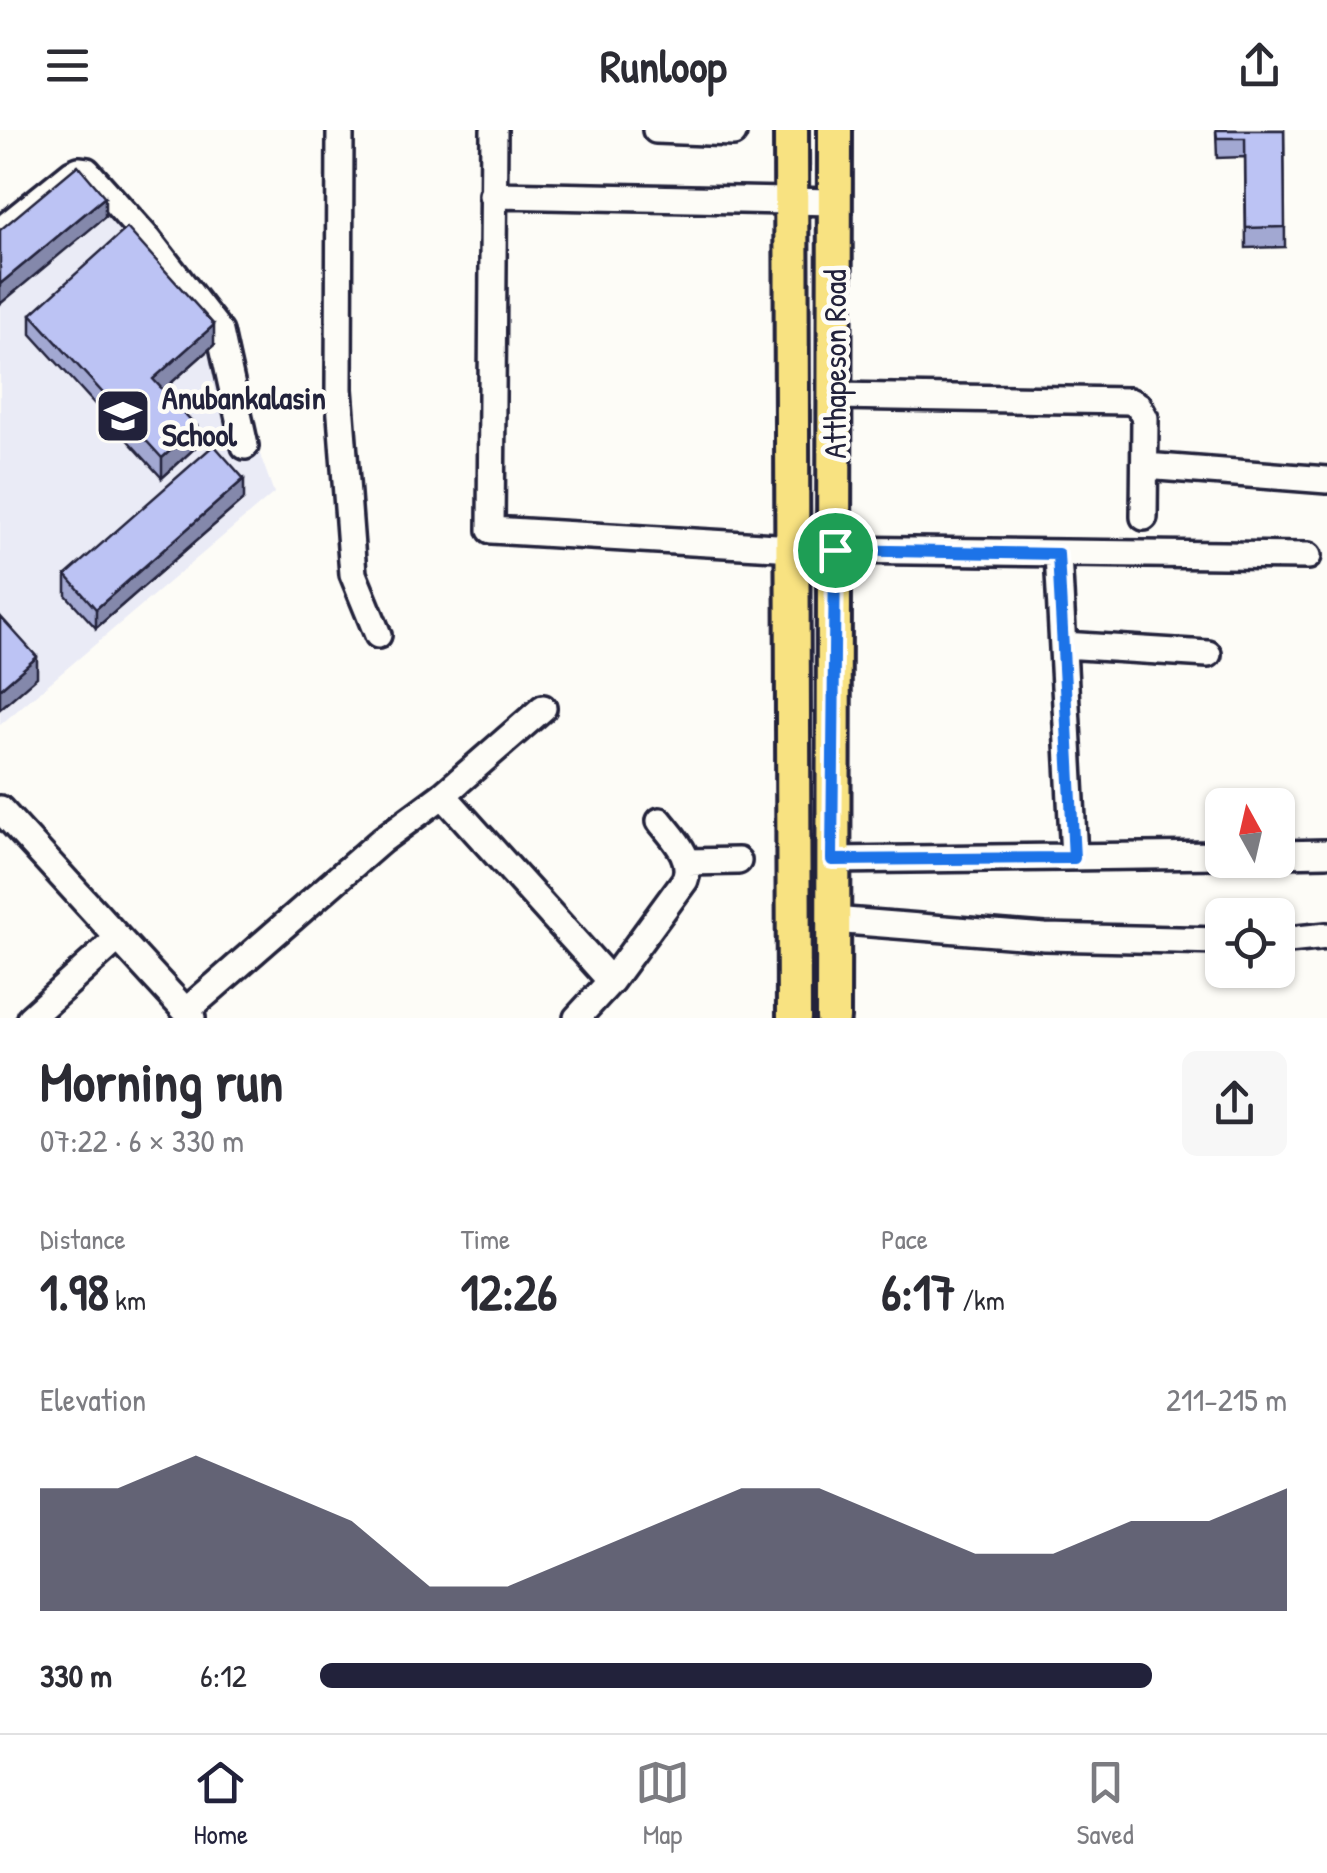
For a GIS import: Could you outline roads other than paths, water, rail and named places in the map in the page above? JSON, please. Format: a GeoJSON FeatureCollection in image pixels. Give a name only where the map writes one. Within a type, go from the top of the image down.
{"type":"FeatureCollection","features":[{"type":"Feature","properties":{"kind":"main road","name":"Atthapeson Road"},"geometry":{"type":"LineString","coordinates":[[791,130],[794,1018]]}},
{"type":"Feature","properties":{"kind":"main road","name":"Atthapeson Road"},"geometry":{"type":"LineString","coordinates":[[833,1018],[835,130]]}},
{"type":"Feature","properties":{"kind":"main road"},"geometry":{"type":"LineString","coordinates":[[793,859],[832,860]]}},
{"type":"Feature","properties":{"kind":"street"},"geometry":{"type":"LineString","coordinates":[[340,130],[338,389],[352,574],[378,635]]}},
{"type":"Feature","properties":{"kind":"street"},"geometry":{"type":"LineString","coordinates":[[494,130],[490,530],[794,548]]}},
{"type":"Feature","properties":{"kind":"street"},"geometry":{"type":"LineString","coordinates":[[656,130],[734,133]]}},
{"type":"Feature","properties":{"kind":"street"},"geometry":{"type":"LineString","coordinates":[[0,231],[72,174],[87,171],[148,239],[220,332],[245,446]]}},
{"type":"Feature","properties":{"kind":"street"},"geometry":{"type":"LineString","coordinates":[[492,195],[835,202]]}},
{"type":"Feature","properties":{"kind":"street"},"geometry":{"type":"LineString","coordinates":[[835,396],[1138,405],[1145,418],[1144,517]]}},
{"type":"Feature","properties":{"kind":"street"},"geometry":{"type":"LineString","coordinates":[[1145,466],[1327,480]]}},
{"type":"Feature","properties":{"kind":"street"},"geometry":{"type":"LineString","coordinates":[[835,550],[1308,556]]}},
{"type":"Feature","properties":{"kind":"street"},"geometry":{"type":"LineString","coordinates":[[1058,554],[1074,858]]}},
{"type":"Feature","properties":{"kind":"street"},"geometry":{"type":"LineString","coordinates":[[1063,645],[1208,654]]}},
{"type":"Feature","properties":{"kind":"street"},"geometry":{"type":"LineString","coordinates":[[0,809],[118,938],[178,1012],[543,708]]}},
{"type":"Feature","properties":{"kind":"street"},"geometry":{"type":"LineString","coordinates":[[443,794],[611,982]]}},
{"type":"Feature","properties":{"kind":"street"},"geometry":{"type":"LineString","coordinates":[[578,1018],[611,982],[685,880],[688,862],[660,820]]}},
{"type":"Feature","properties":{"kind":"street"},"geometry":{"type":"LineString","coordinates":[[1295,854],[1327,853]]}},
{"type":"Feature","properties":{"kind":"street"},"geometry":{"type":"LineString","coordinates":[[832,860],[1205,855]]}},
{"type":"Feature","properties":{"kind":"street"},"geometry":{"type":"LineString","coordinates":[[688,862],[738,861]]}},
{"type":"Feature","properties":{"kind":"street"},"geometry":{"type":"LineString","coordinates":[[833,920],[1044,936],[1205,941]]}},
{"type":"Feature","properties":{"kind":"street"},"geometry":{"type":"LineString","coordinates":[[1295,940],[1327,936]]}},
{"type":"Feature","properties":{"kind":"street"},"geometry":{"type":"LineString","coordinates":[[30,1018],[118,938]]}},
{"type":"Feature","properties":{"kind":"place","name":"Anubankalasin School"},"geometry":{"type":"Point","coordinates":[123,416]}}]}
